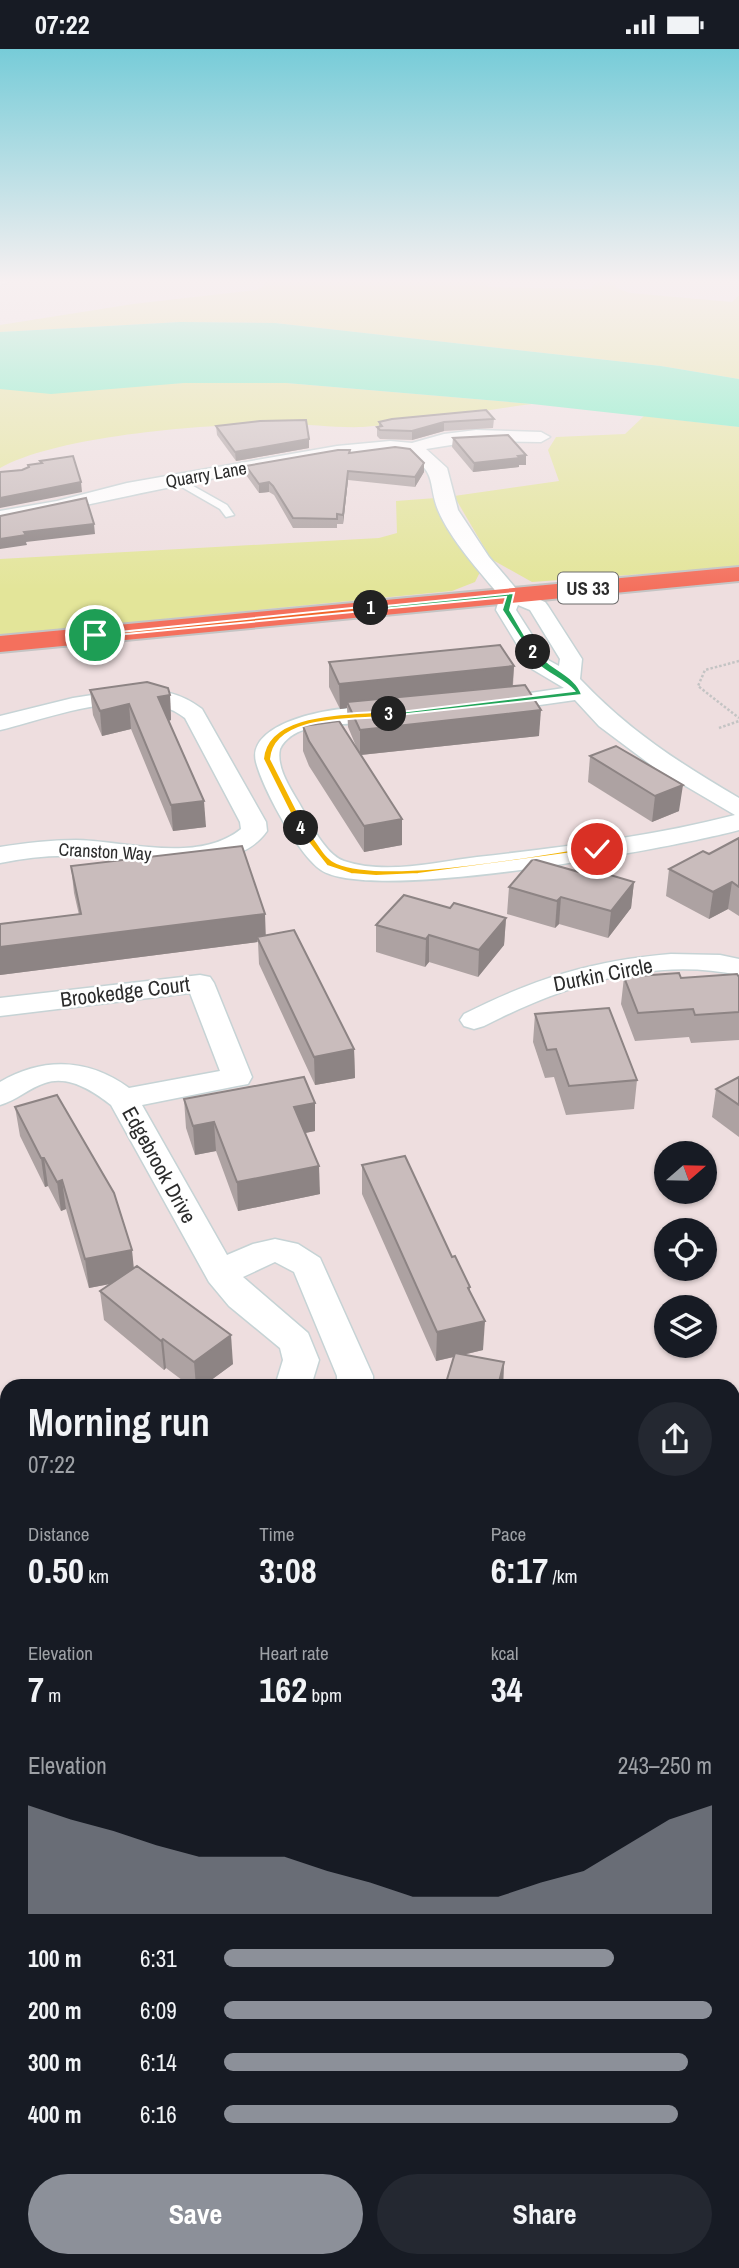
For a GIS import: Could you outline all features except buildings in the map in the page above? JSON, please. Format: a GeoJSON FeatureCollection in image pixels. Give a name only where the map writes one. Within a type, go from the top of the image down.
{"type":"FeatureCollection","features":[{"type":"Feature","properties":{"kind":"main road","name":"US 33"},"geometry":{"type":"LineString","coordinates":[[0,644],[739,574]]}},
{"type":"Feature","properties":{"kind":"street","name":"Quarry Lane"},"geometry":{"type":"LineString","coordinates":[[0,517],[177,480],[366,447],[414,448],[437,439],[475,435],[541,437]]}},
{"type":"Feature","properties":{"kind":"street"},"geometry":{"type":"LineString","coordinates":[[414,448],[438,468],[448,510],[482,561],[511,595],[506,610],[541,664],[574,687],[607,721],[663,763],[739,809]]}},
{"type":"Feature","properties":{"kind":"street"},"geometry":{"type":"LineString","coordinates":[[463,707],[574,687]]}},
{"type":"Feature","properties":{"kind":"street","name":"Cranston Way"},"geometry":{"type":"LineString","coordinates":[[0,723],[82,703],[142,695],[175,697],[188,705],[194,714],[253,822],[254,831],[247,840],[233,847],[171,856],[78,848],[0,855]]}},
{"type":"Feature","properties":{"kind":"street"},"geometry":{"type":"LineString","coordinates":[[411,712],[320,720],[293,726],[275,737],[268,748],[267,759],[306,836],[330,864],[351,871],[418,872],[650,841],[739,822]]}},
{"type":"Feature","properties":{"kind":"street","name":"Durkin Circle"},"geometry":{"type":"LineString","coordinates":[[474,1020],[523,995],[589,975],[678,962],[712,961],[739,967]]}},
{"type":"Feature","properties":{"kind":"street","name":"Brookedge Court"},"geometry":{"type":"LineString","coordinates":[[0,1007],[201,983],[237,1077],[123,1099]]}},
{"type":"Feature","properties":{"kind":"street","name":"Edgebrook Drive"},"geometry":{"type":"LineString","coordinates":[[0,1095],[41,1074],[74,1074],[104,1083],[123,1099],[221,1274],[241,1297],[296,1342],[301,1360],[295,1379]]}},
{"type":"Feature","properties":{"kind":"street"},"geometry":{"type":"LineString","coordinates":[[221,1274],[262,1251],[281,1250],[298,1255],[308,1266],[355,1379]]}},
{"type":"Feature","properties":{"kind":"lane"},"geometry":{"type":"LineString","coordinates":[[177,480],[225,507],[229,515]]}},
{"type":"Feature","properties":{"kind":"path"},"geometry":{"type":"LineString","coordinates":[[719,728],[739,719],[698,685],[705,670],[739,661]]}},
{"type":"Feature","properties":{"kind":"shaded area"},"geometry":{"type":"Polygon","coordinates":[[[0,384],[177,384],[51,394],[0,389],[0,384]]]}},
{"type":"Feature","properties":{"kind":"shaded area"},"geometry":{"type":"Polygon","coordinates":[[[167,384],[292,384],[532,404],[363,427],[253,424],[137,433],[59,447],[0,468],[0,389],[167,384]]]}},
{"type":"Feature","properties":{"kind":"shaded area"},"geometry":{"type":"Polygon","coordinates":[[[292,384],[739,384],[739,427],[532,404],[292,384]]]}},
{"type":"Feature","properties":{"kind":"shaded area"},"geometry":{"type":"Polygon","coordinates":[[[644,416],[739,427],[739,567],[532,582],[491,559],[454,496],[559,481],[548,450],[556,437],[625,434],[644,416]]]}},
{"type":"Feature","properties":{"kind":"shaded area"},"geometry":{"type":"Polygon","coordinates":[[[436,498],[480,572],[475,582],[452,591],[0,635],[0,559],[379,538],[397,533],[396,501],[436,498]]]}},
{"type":"Feature","properties":{"kind":"route"},"geometry":{"type":"LineString","coordinates":[[95,635],[511,595],[506,610],[541,664],[569,680],[579,693],[489,705],[320,720],[293,726],[275,737],[268,748],[267,759],[306,836],[330,864],[351,871],[418,872],[597,849]]}}]}
